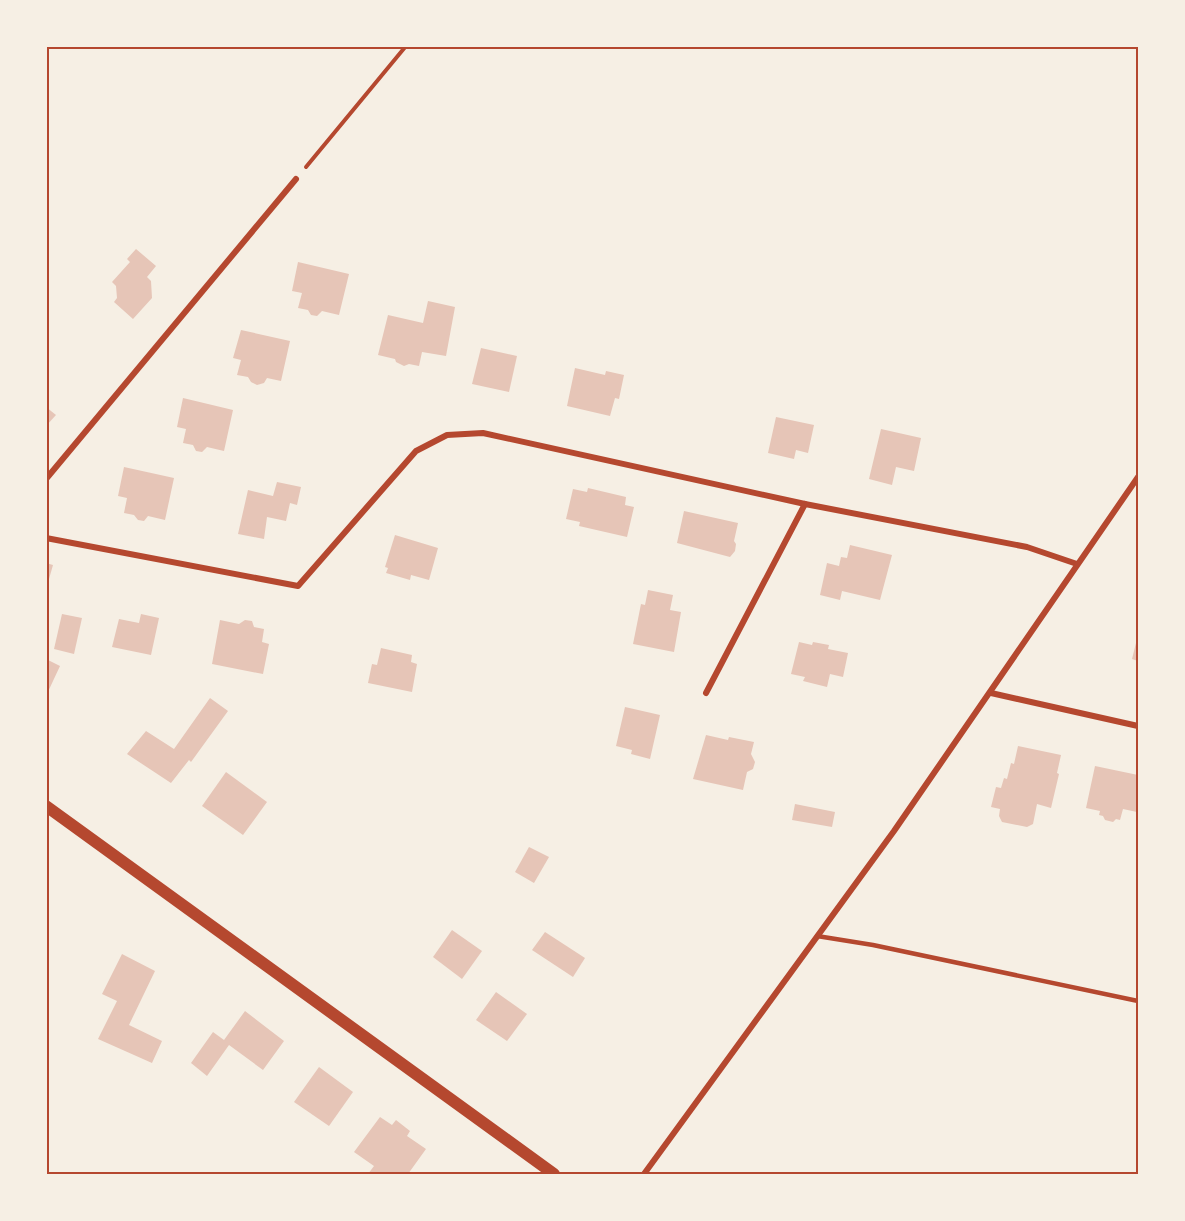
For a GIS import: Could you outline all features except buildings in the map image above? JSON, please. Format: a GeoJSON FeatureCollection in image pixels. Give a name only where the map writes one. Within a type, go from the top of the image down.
{"type":"FeatureCollection","features":[{"type":"Feature","properties":{"kind":"main road"},"geometry":{"type":"LineString","coordinates":[[46,806],[554,1174]]}},
{"type":"Feature","properties":{"kind":"street"},"geometry":{"type":"LineString","coordinates":[[46,479],[296,179]]}},
{"type":"Feature","properties":{"kind":"street"},"geometry":{"type":"LineString","coordinates":[[46,538],[298,586],[416,451],[447,435],[483,433],[805,504],[1027,547],[1077,564]]}},
{"type":"Feature","properties":{"kind":"street"},"geometry":{"type":"LineString","coordinates":[[644,1174],[991,693],[1138,477]]}},
{"type":"Feature","properties":{"kind":"street"},"geometry":{"type":"LineString","coordinates":[[706,693],[805,504]]}},
{"type":"Feature","properties":{"kind":"street"},"geometry":{"type":"LineString","coordinates":[[991,693],[1138,726]]}},
{"type":"Feature","properties":{"kind":"lane"},"geometry":{"type":"LineString","coordinates":[[817,936],[873,945],[1138,1001]]}},
{"type":"Feature","properties":{"kind":"path"},"geometry":{"type":"LineString","coordinates":[[296,179],[406,46]]}}]}
